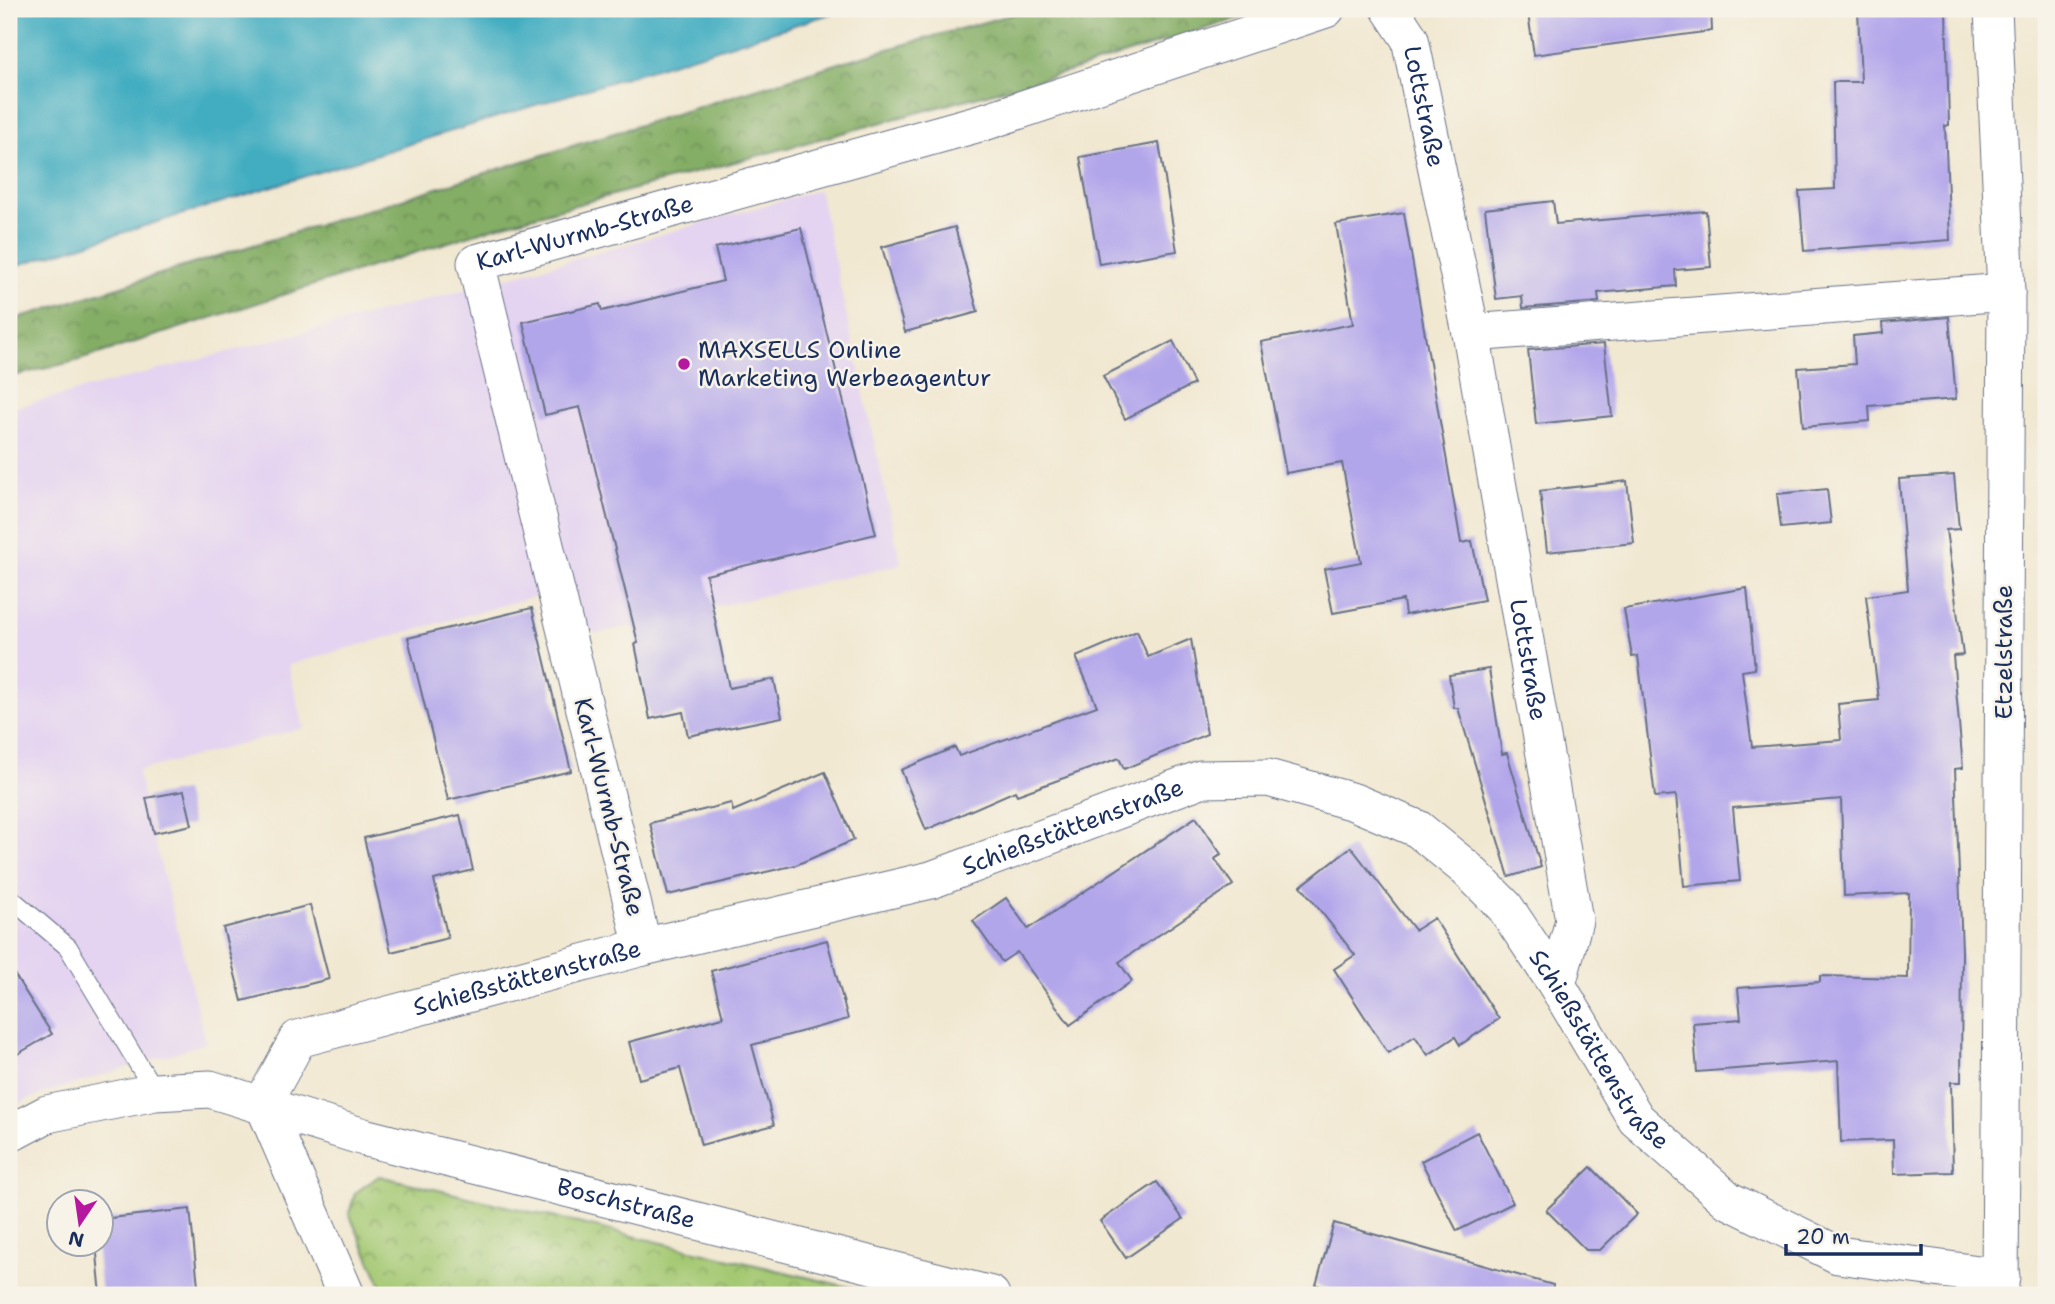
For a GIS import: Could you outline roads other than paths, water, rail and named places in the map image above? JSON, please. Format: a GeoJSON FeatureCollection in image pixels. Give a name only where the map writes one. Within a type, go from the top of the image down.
{"type":"FeatureCollection","features":[{"type":"Feature","properties":{"kind":"street","name":"Karl-Wurmb-Straße"},"geometry":{"type":"LineString","coordinates":[[643,947],[477,263],[987,121],[1326,9]]}},
{"type":"Feature","properties":{"kind":"street","name":"Lottstraße"},"geometry":{"type":"LineString","coordinates":[[1390,9],[1410,39],[1471,333],[1574,920],[1557,985]]}},
{"type":"Feature","properties":{"kind":"street","name":"Etzelstraße"},"geometry":{"type":"LineString","coordinates":[[1993,9],[2006,292],[2001,1286]]}},
{"type":"Feature","properties":{"kind":"street"},"geometry":{"type":"LineString","coordinates":[[1471,333],[2006,292]]}},
{"type":"Feature","properties":{"kind":"street","name":"Schießstättenstraße"},"geometry":{"type":"LineString","coordinates":[[263,1103],[299,1039],[643,947],[932,880],[1201,779],[1268,778],[1354,802],[1418,829],[1467,869],[1505,907],[1557,985],[1636,1119],[1728,1200],[1838,1255],[2001,1286]]}},
{"type":"Feature","properties":{"kind":"street"},"geometry":{"type":"LineString","coordinates":[[9,1134],[47,1114],[155,1092],[210,1088],[263,1103],[346,1295]]}},
{"type":"Feature","properties":{"kind":"street","name":"Boschstraße"},"geometry":{"type":"LineString","coordinates":[[263,1103],[367,1138],[992,1295]]}},
{"type":"Feature","properties":{"kind":"lane"},"geometry":{"type":"LineString","coordinates":[[9,897],[68,947],[155,1092]]}},
{"type":"Feature","properties":{"kind":"water"},"geometry":{"type":"Polygon","coordinates":[[[9,9],[846,9],[9,268],[9,9]]]}},
{"type":"Feature","properties":{"kind":"place","name":"MAXSELLS Online Marketing Werbeagentur"},"geometry":{"type":"Point","coordinates":[684,364]}}]}
